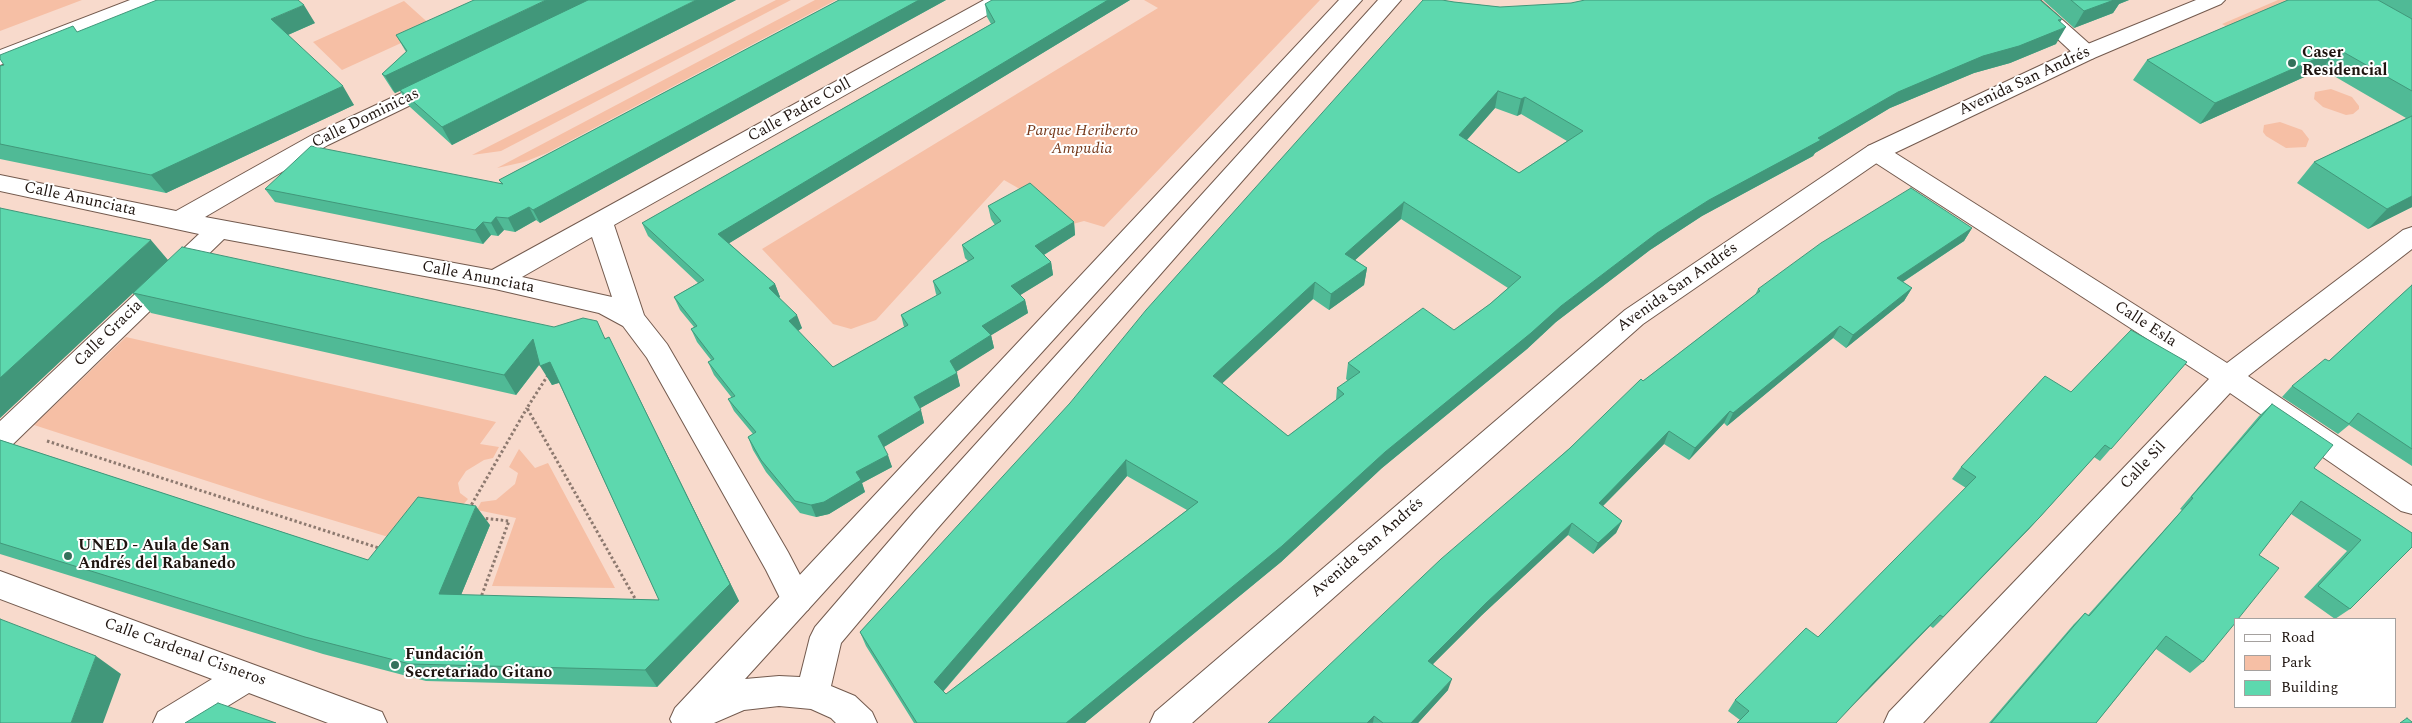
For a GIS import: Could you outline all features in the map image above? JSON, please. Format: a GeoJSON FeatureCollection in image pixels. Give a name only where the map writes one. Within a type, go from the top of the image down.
{"type":"FeatureCollection","features":[{"type":"Feature","properties":{"kind":"street"},"geometry":{"type":"LineString","coordinates":[[0,41],[107,0]]}},
{"type":"Feature","properties":{"kind":"street"},"geometry":{"type":"LineString","coordinates":[[0,58],[149,0]]}},
{"type":"Feature","properties":{"kind":"street","name":"Calle Padre Coll"},"geometry":{"type":"LineString","coordinates":[[496,280],[1000,0]]}},
{"type":"Feature","properties":{"kind":"street"},"geometry":{"type":"LineString","coordinates":[[683,721],[1351,0]]}},
{"type":"Feature","properties":{"kind":"street"},"geometry":{"type":"LineString","coordinates":[[813,694],[826,637],[844,615],[926,520],[1390,0]]}},
{"type":"Feature","properties":{"kind":"street"},"geometry":{"type":"LineString","coordinates":[[2027,0],[2086,53]]}},
{"type":"Feature","properties":{"kind":"street","name":"Avenida San Andrés"},"geometry":{"type":"LineString","coordinates":[[1167,723],[1634,317],[1876,152],[2086,53],[2214,0]]}},
{"type":"Feature","properties":{"kind":"street","name":"Calle Dominicas"},"geometry":{"type":"LineString","coordinates":[[179,222],[320,140],[454,76]]}},
{"type":"Feature","properties":{"kind":"street","name":"Calle Esla"},"geometry":{"type":"LineString","coordinates":[[1876,152],[2228,377],[2412,502]]}},
{"type":"Feature","properties":{"kind":"street","name":"Calle Anunciata"},"geometry":{"type":"LineString","coordinates":[[0,183],[179,222],[496,280],[606,305],[632,319],[657,351],[797,600]]}},
{"type":"Feature","properties":{"kind":"street"},"geometry":{"type":"LineString","coordinates":[[600,222],[632,319]]}},
{"type":"Feature","properties":{"kind":"street","name":"Calle Gracia"},"geometry":{"type":"LineString","coordinates":[[0,439],[219,229]]}},
{"type":"Feature","properties":{"kind":"street","name":"Calle Sil"},"geometry":{"type":"LineString","coordinates":[[1901,723],[2228,377],[2412,236]]}},
{"type":"Feature","properties":{"kind":"street","name":"Calle Cardenal Cisneros"},"geometry":{"type":"LineString","coordinates":[[0,585],[370,723]]}},
{"type":"Feature","properties":{"kind":"street"},"geometry":{"type":"LineString","coordinates":[[170,723],[247,676]]}},
{"type":"Feature","properties":{"kind":"street"},"geometry":{"type":"LineString","coordinates":[[683,721],[743,696],[779,691],[813,694],[843,707],[860,723]]}},
{"type":"Feature","properties":{"kind":"path"},"geometry":{"type":"LineString","coordinates":[[465,516],[527,408],[554,366]]}},
{"type":"Feature","properties":{"kind":"path"},"geometry":{"type":"LineString","coordinates":[[527,408],[638,605],[629,605]]}},
{"type":"Feature","properties":{"kind":"path"},"geometry":{"type":"LineString","coordinates":[[39,439],[386,550]]}},
{"type":"Feature","properties":{"kind":"path"},"geometry":{"type":"LineString","coordinates":[[474,517],[509,521],[476,609]]}},
{"type":"Feature","properties":{"kind":"green space"},"geometry":{"type":"Polygon","coordinates":[[[0,0],[82,0],[0,31],[0,0]]]}},
{"type":"Feature","properties":{"kind":"green space"},"geometry":{"type":"Polygon","coordinates":[[[776,0],[791,0],[501,151],[472,155],[776,0]]]}},
{"type":"Feature","properties":{"kind":"green space"},"geometry":{"type":"Polygon","coordinates":[[[815,0],[836,0],[547,153],[524,162],[497,168],[815,0]]]}},
{"type":"Feature","properties":{"kind":"green space","name":"Parque Heriberto Ampudia"},"geometry":{"type":"Polygon","coordinates":[[[1144,0],[1320,0],[1104,227],[1084,221],[1065,226],[1032,196],[1004,180],[876,320],[851,329],[833,324],[762,249],[1158,8],[1144,0]]]}},
{"type":"Feature","properties":{"kind":"green space"},"geometry":{"type":"Polygon","coordinates":[[[2278,0],[2321,0],[2240,34],[2222,24],[2278,0]]]}},
{"type":"Feature","properties":{"kind":"green space"},"geometry":{"type":"Polygon","coordinates":[[[404,1],[434,28],[342,70],[313,42],[404,1]]]}},
{"type":"Feature","properties":{"kind":"green space"},"geometry":{"type":"Polygon","coordinates":[[[2331,89],[2352,97],[2359,106],[2359,109],[2353,114],[2346,115],[2323,107],[2314,99],[2315,92],[2331,89]]]}},
{"type":"Feature","properties":{"kind":"green space"},"geometry":{"type":"Polygon","coordinates":[[[2280,122],[2302,130],[2309,139],[2306,147],[2286,148],[2266,136],[2263,132],[2264,125],[2280,122]]]}},
{"type":"Feature","properties":{"kind":"green space"},"geometry":{"type":"Polygon","coordinates":[[[126,337],[496,422],[480,444],[499,447],[493,458],[484,460],[466,471],[458,483],[460,493],[468,499],[461,507],[395,539],[269,501],[34,425],[126,337]]]}},
{"type":"Feature","properties":{"kind":"green space"},"geometry":{"type":"Polygon","coordinates":[[[519,449],[535,468],[548,463],[615,588],[492,586],[516,518],[477,510],[481,502],[496,500],[515,484],[518,473],[509,467],[519,449]]]}},
{"type":"Feature","properties":{"kind":"building"},"geometry":{"type":"Polygon","coordinates":[[[157,0],[298,0],[304,5],[271,19],[343,86],[151,175],[0,144],[0,66],[4,65],[0,55],[73,26],[77,32],[157,0]]]}},
{"type":"Feature","properties":{"kind":"building"},"geometry":{"type":"Polygon","coordinates":[[[474,0],[546,0],[385,76],[382,74],[407,51],[396,35],[474,0]]]}},
{"type":"Feature","properties":{"kind":"building"},"geometry":{"type":"Polygon","coordinates":[[[588,0],[696,0],[442,127],[400,90],[588,0]]]}},
{"type":"Feature","properties":{"kind":"building"},"geometry":{"type":"Polygon","coordinates":[[[839,0],[919,0],[533,210],[529,207],[508,218],[496,217],[491,223],[483,222],[475,230],[265,189],[311,146],[503,184],[499,180],[839,0]]]}},
{"type":"Feature","properties":{"kind":"building"},"geometry":{"type":"Polygon","coordinates":[[[992,0],[1108,0],[718,234],[775,284],[769,288],[797,315],[789,321],[833,367],[908,325],[901,315],[941,293],[933,281],[974,258],[962,245],[1001,221],[988,206],[1030,183],[1074,222],[1035,246],[1051,262],[1011,286],[1025,300],[982,326],[991,335],[950,361],[957,373],[914,397],[921,410],[878,436],[888,455],[856,472],[861,480],[824,502],[811,505],[795,501],[761,460],[748,437],[756,432],[728,399],[735,396],[708,362],[714,359],[691,329],[697,326],[674,297],[704,280],[642,223],[995,22],[985,4],[992,0]]]}},
{"type":"Feature","properties":{"kind":"building"},"geometry":{"type":"Polygon","coordinates":[[[1423,0],[1442,0],[1500,7],[1571,3],[1585,0],[2040,0],[2062,19],[2058,20],[2066,27],[2019,46],[1983,56],[1898,92],[1818,138],[1821,140],[1709,200],[1657,233],[1561,306],[1531,333],[1385,452],[1282,546],[1066,723],[917,723],[860,632],[1070,403],[1146,310],[1423,0]],[[1498,91],[1459,135],[1519,173],[1583,131],[1525,97],[1521,99],[1498,91]],[[1404,202],[1345,254],[1367,268],[1331,294],[1315,282],[1213,376],[1288,436],[1344,394],[1337,388],[1360,372],[1348,363],[1423,308],[1454,330],[1490,304],[1521,277],[1404,202]],[[1126,460],[934,682],[946,694],[1198,502],[1126,460]]]}},
{"type":"Feature","properties":{"kind":"building"},"geometry":{"type":"Polygon","coordinates":[[[2071,0],[2114,0],[2084,11],[2071,0]]]}},
{"type":"Feature","properties":{"kind":"building","name":"Caser Residencial"},"geometry":{"type":"Polygon","coordinates":[[[2288,0],[2378,0],[2412,19],[2412,91],[2338,49],[2215,103],[2147,60],[2288,0]]]}},
{"type":"Feature","properties":{"kind":"building"},"geometry":{"type":"Polygon","coordinates":[[[2412,116],[2412,196],[2387,209],[2314,162],[2412,116]]]}},
{"type":"Feature","properties":{"kind":"building"},"geometry":{"type":"Polygon","coordinates":[[[1911,188],[1972,228],[1897,278],[1912,288],[1853,335],[1840,326],[1733,413],[1730,411],[1695,448],[1669,431],[1599,503],[1622,521],[1598,543],[1572,523],[1486,603],[1428,661],[1452,679],[1411,723],[1383,723],[1374,716],[1367,723],[1268,723],[1441,559],[1569,449],[1641,379],[1643,381],[1760,291],[1758,289],[1821,243],[1911,188]]]}},
{"type":"Feature","properties":{"kind":"building"},"geometry":{"type":"Polygon","coordinates":[[[0,208],[151,240],[0,378],[0,208]]]}},
{"type":"Feature","properties":{"kind":"building"},"geometry":{"type":"Polygon","coordinates":[[[182,247],[554,327],[583,318],[597,321],[605,339],[609,337],[730,584],[645,670],[410,664],[305,637],[0,543],[0,440],[368,560],[418,497],[476,506],[439,594],[659,600],[550,362],[540,366],[533,339],[504,375],[133,293],[182,247]]]}},
{"type":"Feature","properties":{"kind":"building"},"geometry":{"type":"Polygon","coordinates":[[[2412,285],[2412,449],[2358,413],[2349,424],[2292,386],[2325,359],[2329,361],[2412,285]]]}},
{"type":"Feature","properties":{"kind":"building"},"geometry":{"type":"Polygon","coordinates":[[[2131,330],[2187,362],[2111,449],[2105,445],[2039,518],[1943,617],[1940,615],[1836,723],[1737,723],[1749,711],[1735,700],[1806,628],[1818,637],[1976,477],[1961,467],[2045,376],[2071,392],[2131,330]]]}},
{"type":"Feature","properties":{"kind":"building"},"geometry":{"type":"Polygon","coordinates":[[[2272,404],[2333,445],[2314,468],[2412,533],[2412,547],[2350,609],[2318,586],[2361,540],[2301,501],[2259,555],[2279,568],[2239,618],[2234,618],[2234,624],[2203,662],[2166,636],[2096,723],[1991,723],[2085,613],[2089,616],[2193,498],[2191,497],[2272,404]]]}},
{"type":"Feature","properties":{"kind":"building"},"geometry":{"type":"Polygon","coordinates":[[[0,619],[96,656],[71,723],[0,723],[0,619]]]}},
{"type":"Feature","properties":{"kind":"building"},"geometry":{"type":"Polygon","coordinates":[[[218,703],[276,723],[185,723],[218,703]]]}},
{"type":"Feature","properties":{"kind":"building"},"geometry":{"type":"Polygon","coordinates":[[[2407,718],[2412,723],[2400,723],[2407,718]]]}},
{"type":"Feature","properties":{"kind":"place","name":"Caser Residencial"},"geometry":{"type":"Point","coordinates":[2292,63]}},
{"type":"Feature","properties":{"kind":"place","name":"UNED - Aula de San Andrés del Rabanedo"},"geometry":{"type":"Point","coordinates":[68,556]}},
{"type":"Feature","properties":{"kind":"place","name":"Fundación Secretariado Gitano"},"geometry":{"type":"Point","coordinates":[395,665]}}]}
